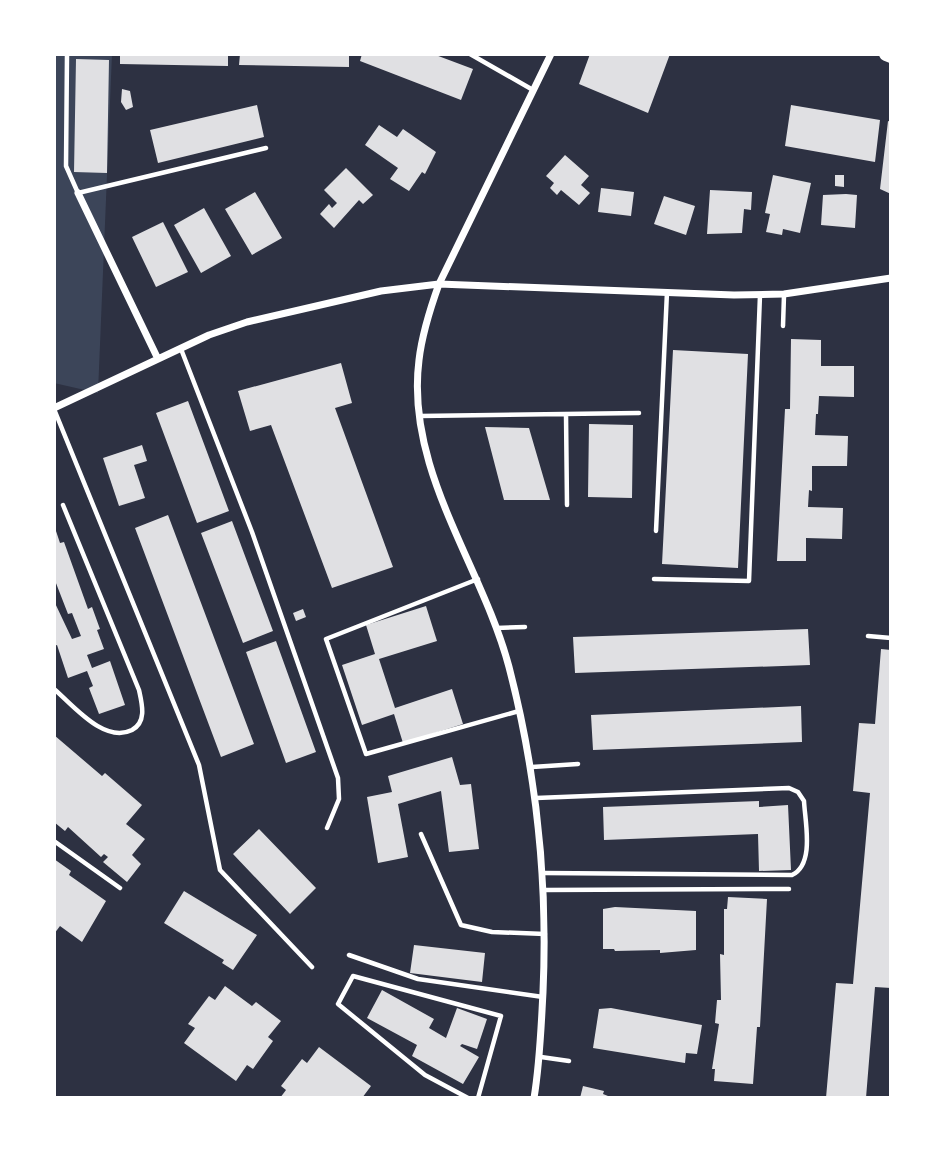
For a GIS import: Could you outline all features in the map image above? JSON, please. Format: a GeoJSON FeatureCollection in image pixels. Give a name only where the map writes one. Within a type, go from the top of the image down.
{"type":"FeatureCollection","features":[{"type":"Feature","properties":{"kind":"street"},"geometry":{"type":"LineString","coordinates":[[534,1098],[541,1057],[546,934],[544,873],[532,767],[496,628],[478,579],[434,481],[419,416],[418,361],[426,321],[439,284],[551,54]]}},
{"type":"Feature","properties":{"kind":"street"},"geometry":{"type":"LineString","coordinates":[[78,194],[158,359]]}},
{"type":"Feature","properties":{"kind":"street"},"geometry":{"type":"LineString","coordinates":[[54,409],[180,348],[247,322],[381,291],[439,284],[784,294],[891,278]]}},
{"type":"Feature","properties":{"kind":"lane"},"geometry":{"type":"LineString","coordinates":[[67,54],[66,166],[78,194],[266,148]]}},
{"type":"Feature","properties":{"kind":"lane"},"geometry":{"type":"LineString","coordinates":[[470,54],[533,91]]}},
{"type":"Feature","properties":{"kind":"lane"},"geometry":{"type":"LineString","coordinates":[[656,531],[667,292]]}},
{"type":"Feature","properties":{"kind":"lane"},"geometry":{"type":"LineString","coordinates":[[654,579],[748,580],[760,294]]}},
{"type":"Feature","properties":{"kind":"lane"},"geometry":{"type":"LineString","coordinates":[[783,326],[784,294]]}},
{"type":"Feature","properties":{"kind":"lane"},"geometry":{"type":"LineString","coordinates":[[180,348],[252,532],[338,778],[339,799],[327,828]]}},
{"type":"Feature","properties":{"kind":"lane"},"geometry":{"type":"LineString","coordinates":[[54,409],[199,765],[220,870],[312,967]]}},
{"type":"Feature","properties":{"kind":"lane"},"geometry":{"type":"LineString","coordinates":[[419,416],[639,412]]}},
{"type":"Feature","properties":{"kind":"lane"},"geometry":{"type":"LineString","coordinates":[[566,414],[567,505]]}},
{"type":"Feature","properties":{"kind":"lane"},"geometry":{"type":"LineString","coordinates":[[54,689],[92,722],[108,731],[129,732],[138,726],[142,717],[139,690],[63,505]]}},
{"type":"Feature","properties":{"kind":"lane"},"geometry":{"type":"LineString","coordinates":[[478,579],[326,639],[366,754],[519,711]]}},
{"type":"Feature","properties":{"kind":"lane"},"geometry":{"type":"LineString","coordinates":[[496,628],[525,627]]}},
{"type":"Feature","properties":{"kind":"lane"},"geometry":{"type":"LineString","coordinates":[[868,636],[891,638]]}},
{"type":"Feature","properties":{"kind":"lane"},"geometry":{"type":"LineString","coordinates":[[532,767],[578,764]]}},
{"type":"Feature","properties":{"kind":"lane"},"geometry":{"type":"LineString","coordinates":[[536,798],[789,788],[798,792],[804,801],[806,861],[801,871],[792,875],[544,873]]}},
{"type":"Feature","properties":{"kind":"lane"},"geometry":{"type":"LineString","coordinates":[[421,834],[461,925],[492,932],[546,934]]}},
{"type":"Feature","properties":{"kind":"lane"},"geometry":{"type":"LineString","coordinates":[[54,841],[120,888]]}},
{"type":"Feature","properties":{"kind":"lane"},"geometry":{"type":"LineString","coordinates":[[544,890],[789,889]]}},
{"type":"Feature","properties":{"kind":"lane"},"geometry":{"type":"LineString","coordinates":[[349,955],[418,979],[543,997]]}},
{"type":"Feature","properties":{"kind":"lane"},"geometry":{"type":"LineString","coordinates":[[468,1098],[425,1075],[338,1004],[353,976],[501,1016],[478,1098]]}},
{"type":"Feature","properties":{"kind":"lane"},"geometry":{"type":"LineString","coordinates":[[541,1057],[569,1060]]}},
{"type":"Feature","properties":{"kind":"shaded area"},"geometry":{"type":"Polygon","coordinates":[[[54,54],[112,54],[98,393],[54,383],[54,54]]]}},
{"type":"Feature","properties":{"kind":"building"},"geometry":{"type":"Polygon","coordinates":[[[120,54],[228,54],[228,66],[120,64],[120,54]]]}},
{"type":"Feature","properties":{"kind":"building"},"geometry":{"type":"Polygon","coordinates":[[[240,54],[349,54],[349,67],[239,65],[240,54]]]}},
{"type":"Feature","properties":{"kind":"building"},"geometry":{"type":"Polygon","coordinates":[[[362,54],[433,54],[473,69],[461,100],[360,61],[362,54]]]}},
{"type":"Feature","properties":{"kind":"building"},"geometry":{"type":"Polygon","coordinates":[[[590,54],[670,54],[648,113],[579,84],[590,54]]]}},
{"type":"Feature","properties":{"kind":"building"},"geometry":{"type":"Polygon","coordinates":[[[76,59],[109,60],[107,173],[74,172],[76,59]]]}},
{"type":"Feature","properties":{"kind":"building"},"geometry":{"type":"Polygon","coordinates":[[[122,89],[130,91],[133,107],[126,110],[121,102],[122,89]]]}},
{"type":"Feature","properties":{"kind":"building"},"geometry":{"type":"Polygon","coordinates":[[[257,105],[264,137],[158,163],[150,130],[257,105]]]}},
{"type":"Feature","properties":{"kind":"building"},"geometry":{"type":"Polygon","coordinates":[[[791,105],[880,120],[875,162],[785,146],[791,105]]]}},
{"type":"Feature","properties":{"kind":"building"},"geometry":{"type":"Polygon","coordinates":[[[888,121],[891,122],[891,194],[880,189],[888,121]]]}},
{"type":"Feature","properties":{"kind":"building"},"geometry":{"type":"Polygon","coordinates":[[[379,125],[397,137],[403,129],[436,152],[425,174],[422,172],[409,191],[390,179],[398,168],[365,145],[379,125]]]}},
{"type":"Feature","properties":{"kind":"building"},"geometry":{"type":"Polygon","coordinates":[[[565,155],[589,176],[581,185],[590,193],[579,205],[561,190],[557,195],[550,188],[554,183],[546,176],[565,155]]]}},
{"type":"Feature","properties":{"kind":"building"},"geometry":{"type":"Polygon","coordinates":[[[346,168],[373,195],[363,204],[359,200],[334,228],[320,214],[329,204],[332,208],[337,203],[324,190],[346,168]]]}},
{"type":"Feature","properties":{"kind":"building"},"geometry":{"type":"Polygon","coordinates":[[[773,175],[811,183],[800,233],[783,229],[782,235],[766,232],[770,214],[765,213],[773,175]]]}},
{"type":"Feature","properties":{"kind":"building"},"geometry":{"type":"Polygon","coordinates":[[[835,175],[844,175],[844,187],[835,186],[835,175]]]}},
{"type":"Feature","properties":{"kind":"building"},"geometry":{"type":"Polygon","coordinates":[[[601,188],[634,192],[631,216],[598,212],[601,188]]]}},
{"type":"Feature","properties":{"kind":"building"},"geometry":{"type":"Polygon","coordinates":[[[710,190],[752,192],[751,210],[744,209],[742,233],[707,234],[710,190]]]}},
{"type":"Feature","properties":{"kind":"building"},"geometry":{"type":"Polygon","coordinates":[[[255,192],[282,238],[252,255],[225,209],[255,192]]]}},
{"type":"Feature","properties":{"kind":"building"},"geometry":{"type":"Polygon","coordinates":[[[823,195],[857,195],[855,228],[821,225],[823,195]]]}},
{"type":"Feature","properties":{"kind":"building"},"geometry":{"type":"Polygon","coordinates":[[[664,196],[695,206],[686,235],[654,224],[664,196]]]}},
{"type":"Feature","properties":{"kind":"building"},"geometry":{"type":"Polygon","coordinates":[[[204,208],[231,256],[201,273],[174,225],[204,208]]]}},
{"type":"Feature","properties":{"kind":"building"},"geometry":{"type":"Polygon","coordinates":[[[163,222],[188,272],[156,287],[132,237],[163,222]]]}},
{"type":"Feature","properties":{"kind":"building"},"geometry":{"type":"Polygon","coordinates":[[[791,339],[821,340],[821,366],[854,366],[854,397],[819,396],[816,414],[815,435],[848,436],[847,466],[812,466],[812,491],[809,490],[808,507],[843,508],[842,539],[806,538],[806,561],[777,561],[785,409],[790,409],[791,339]]]}},
{"type":"Feature","properties":{"kind":"building"},"geometry":{"type":"Polygon","coordinates":[[[673,350],[748,354],[738,568],[662,564],[673,350]]]}},
{"type":"Feature","properties":{"kind":"building"},"geometry":{"type":"Polygon","coordinates":[[[341,363],[352,403],[335,408],[393,567],[332,588],[271,425],[250,431],[238,391],[341,363]]]}},
{"type":"Feature","properties":{"kind":"building"},"geometry":{"type":"Polygon","coordinates":[[[188,401],[229,511],[197,523],[156,413],[188,401]]]}},
{"type":"Feature","properties":{"kind":"building"},"geometry":{"type":"Polygon","coordinates":[[[589,424],[633,425],[632,498],[588,497],[589,424]]]}},
{"type":"Feature","properties":{"kind":"building"},"geometry":{"type":"Polygon","coordinates":[[[485,427],[529,428],[550,500],[504,500],[485,427]]]}},
{"type":"Feature","properties":{"kind":"building"},"geometry":{"type":"Polygon","coordinates":[[[142,445],[147,461],[134,465],[145,498],[119,506],[103,458],[142,445]]]}},
{"type":"Feature","properties":{"kind":"building"},"geometry":{"type":"Polygon","coordinates":[[[168,515],[254,744],[221,757],[135,528],[168,515]]]}},
{"type":"Feature","properties":{"kind":"building"},"geometry":{"type":"Polygon","coordinates":[[[232,521],[273,631],[243,643],[201,533],[232,521]]]}},
{"type":"Feature","properties":{"kind":"building"},"geometry":{"type":"Polygon","coordinates":[[[55,528],[60,543],[64,542],[88,609],[92,607],[100,629],[97,630],[104,649],[87,655],[92,668],[110,661],[125,705],[99,714],[89,688],[93,686],[87,671],[68,678],[57,645],[54,646],[54,601],[72,639],[81,636],[72,613],[68,614],[54,578],[55,528]]]}},
{"type":"Feature","properties":{"kind":"building"},"geometry":{"type":"Polygon","coordinates":[[[426,606],[437,641],[379,659],[395,708],[452,689],[463,724],[403,743],[394,714],[362,725],[342,665],[375,654],[366,625],[426,606]]]}},
{"type":"Feature","properties":{"kind":"building"},"geometry":{"type":"Polygon","coordinates":[[[303,609],[306,617],[296,621],[293,613],[303,609]]]}},
{"type":"Feature","properties":{"kind":"building"},"geometry":{"type":"Polygon","coordinates":[[[808,629],[810,665],[575,673],[573,637],[808,629]]]}},
{"type":"Feature","properties":{"kind":"building"},"geometry":{"type":"Polygon","coordinates":[[[276,641],[316,752],[286,763],[246,652],[276,641]]]}},
{"type":"Feature","properties":{"kind":"building"},"geometry":{"type":"Polygon","coordinates":[[[881,649],[891,650],[891,988],[875,987],[866,1098],[826,1098],[836,983],[853,984],[870,793],[853,791],[859,723],[875,724],[881,649]]]}},
{"type":"Feature","properties":{"kind":"building"},"geometry":{"type":"Polygon","coordinates":[[[801,706],[802,742],[593,750],[591,715],[801,706]]]}},
{"type":"Feature","properties":{"kind":"building"},"geometry":{"type":"Polygon","coordinates":[[[54,735],[102,776],[105,773],[142,805],[126,824],[145,839],[132,855],[141,864],[127,882],[103,862],[108,857],[104,854],[101,857],[68,827],[65,831],[54,822],[54,735]]]}},
{"type":"Feature","properties":{"kind":"building"},"geometry":{"type":"Polygon","coordinates":[[[452,757],[460,785],[471,784],[479,849],[449,852],[441,791],[398,804],[408,857],[378,863],[367,797],[392,792],[388,776],[452,757]]]}},
{"type":"Feature","properties":{"kind":"building"},"geometry":{"type":"Polygon","coordinates":[[[759,801],[759,807],[788,805],[791,870],[759,871],[758,834],[604,840],[603,807],[759,801]]]}},
{"type":"Feature","properties":{"kind":"building"},"geometry":{"type":"Polygon","coordinates":[[[259,829],[316,888],[290,914],[233,854],[259,829]]]}},
{"type":"Feature","properties":{"kind":"building"},"geometry":{"type":"Polygon","coordinates":[[[54,859],[71,871],[69,875],[106,901],[82,942],[60,926],[54,934],[54,859]]]}},
{"type":"Feature","properties":{"kind":"building"},"geometry":{"type":"Polygon","coordinates":[[[184,891],[257,935],[233,970],[222,963],[224,960],[164,923],[184,891]]]}},
{"type":"Feature","properties":{"kind":"building"},"geometry":{"type":"Polygon","coordinates":[[[728,897],[767,899],[760,1027],[757,1027],[753,1084],[714,1081],[715,1069],[712,1069],[719,1024],[715,1023],[717,1000],[721,1000],[720,954],[724,955],[724,909],[727,909],[728,897]]]}},
{"type":"Feature","properties":{"kind":"building"},"geometry":{"type":"Polygon","coordinates":[[[615,907],[696,911],[696,950],[660,953],[660,950],[603,949],[603,909],[615,907]]]}},
{"type":"Feature","properties":{"kind":"building"},"geometry":{"type":"Polygon","coordinates":[[[414,945],[485,953],[482,982],[410,973],[414,945]]]}},
{"type":"Feature","properties":{"kind":"building"},"geometry":{"type":"Polygon","coordinates":[[[225,986],[252,1006],[256,1002],[281,1021],[268,1037],[273,1041],[253,1069],[247,1065],[236,1081],[184,1043],[195,1028],[188,1024],[209,996],[215,1000],[225,986]]]}},
{"type":"Feature","properties":{"kind":"building"},"geometry":{"type":"Polygon","coordinates":[[[382,990],[434,1019],[429,1028],[446,1038],[457,1008],[487,1019],[477,1049],[462,1044],[460,1046],[479,1057],[463,1084],[412,1056],[417,1045],[367,1018],[382,990]]]}},
{"type":"Feature","properties":{"kind":"building"},"geometry":{"type":"Polygon","coordinates":[[[611,1008],[702,1025],[697,1054],[686,1053],[685,1063],[593,1048],[599,1009],[611,1008]]]}},
{"type":"Feature","properties":{"kind":"building"},"geometry":{"type":"Polygon","coordinates":[[[319,1047],[371,1086],[362,1098],[280,1098],[286,1090],[281,1086],[302,1059],[307,1063],[319,1047]]]}},
{"type":"Feature","properties":{"kind":"building"},"geometry":{"type":"Polygon","coordinates":[[[583,1086],[604,1091],[603,1094],[613,1098],[580,1098],[583,1086]]]}}]}
